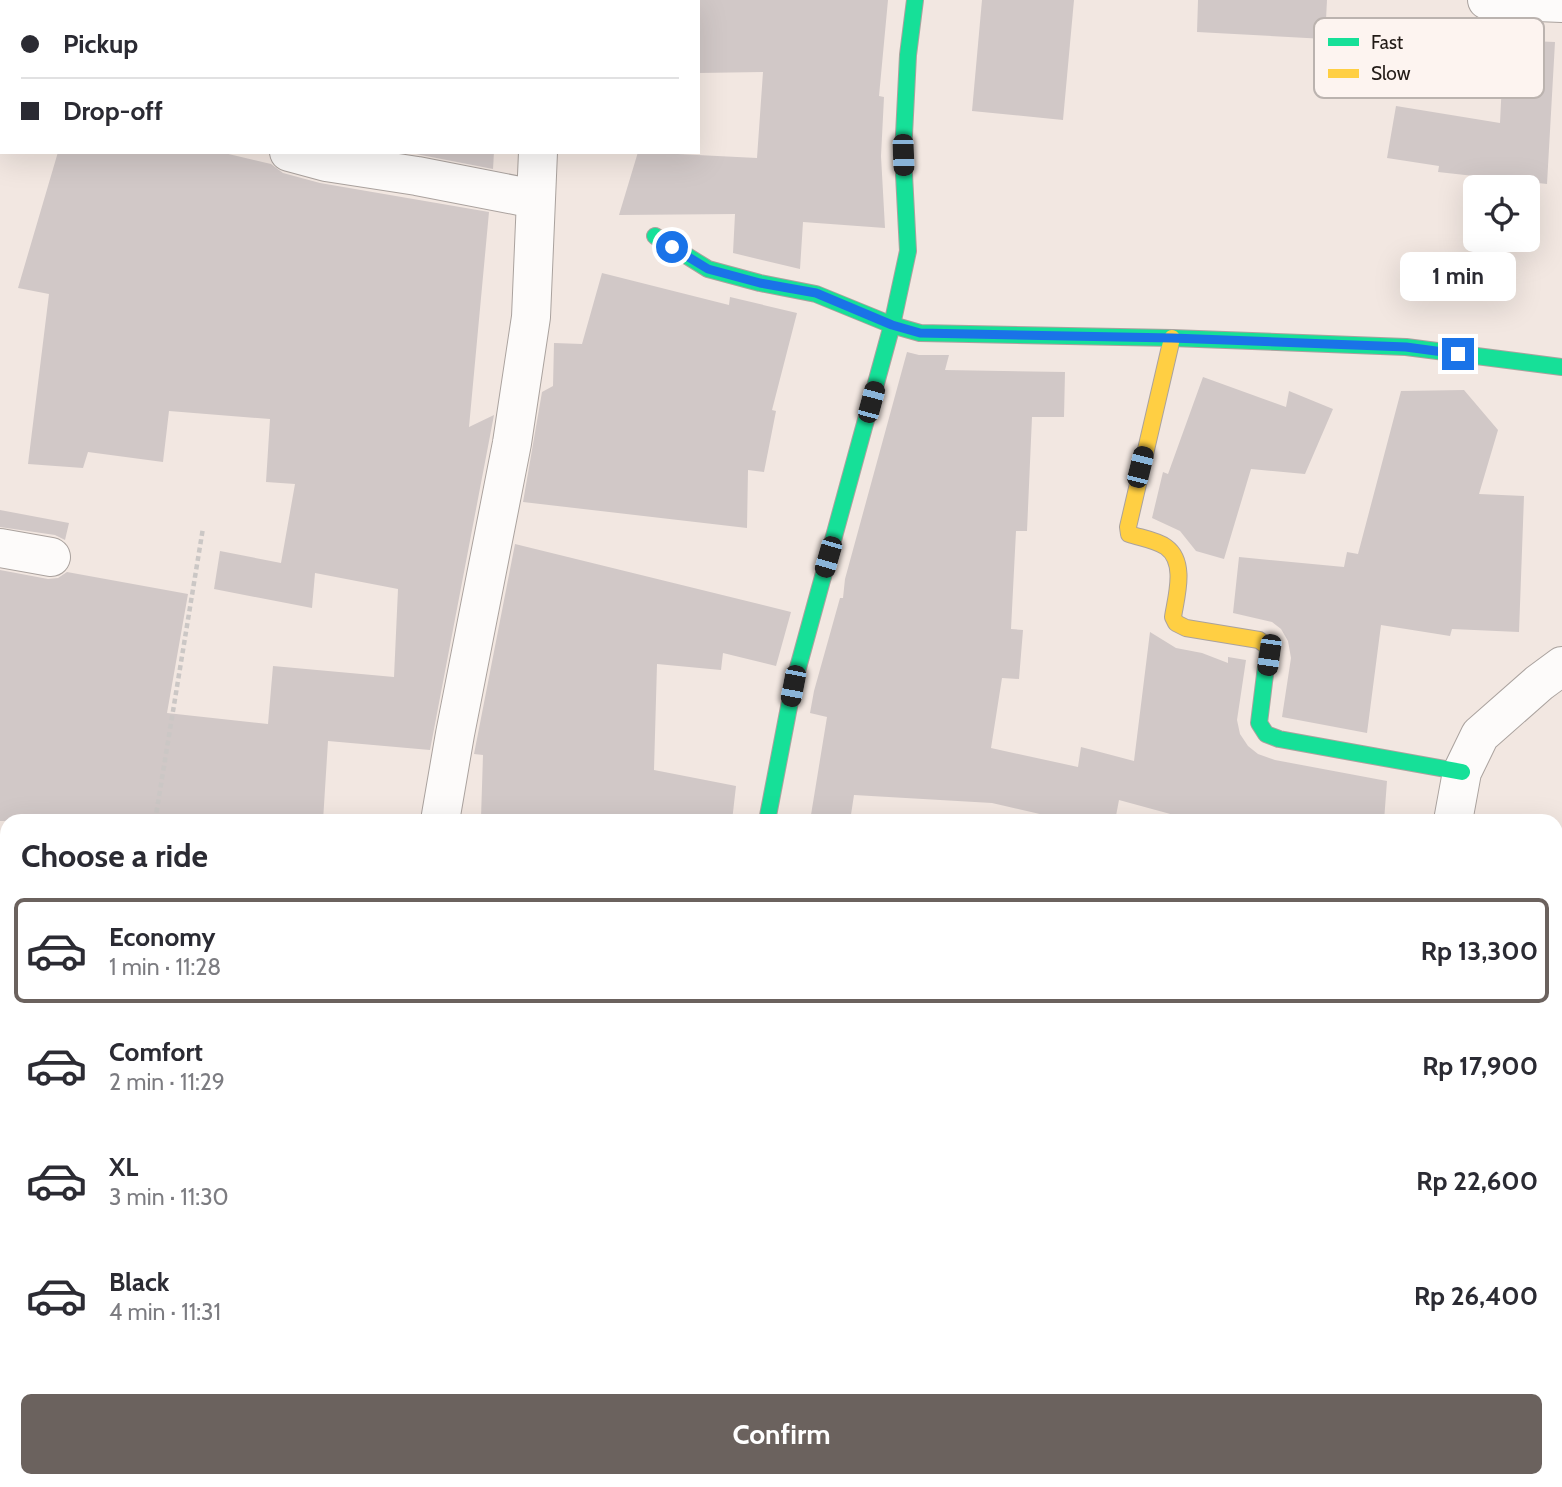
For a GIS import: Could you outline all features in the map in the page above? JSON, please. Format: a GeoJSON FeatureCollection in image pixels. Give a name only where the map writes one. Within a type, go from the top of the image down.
{"type":"FeatureCollection","features":[{"type":"Feature","properties":{"kind":"street"},"geometry":{"type":"LineString","coordinates":[[768,814],[793,686],[892,325],[908,251],[903,155],[908,55],[915,0]]}},
{"type":"Feature","properties":{"kind":"street"},"geometry":{"type":"LineString","coordinates":[[1487,0],[1562,3]]}},
{"type":"Feature","properties":{"kind":"street"},"geometry":{"type":"LineString","coordinates":[[296,154],[326,162],[535,199]]}},
{"type":"Feature","properties":{"kind":"street"},"geometry":{"type":"LineString","coordinates":[[441,814],[512,443],[531,317],[538,154]]}},
{"type":"Feature","properties":{"kind":"street"},"geometry":{"type":"LineString","coordinates":[[655,236],[708,269],[760,283],[816,293],[892,325],[920,333],[1172,338],[1406,347],[1562,367]]}},
{"type":"Feature","properties":{"kind":"street"},"geometry":{"type":"LineString","coordinates":[[1172,338],[1128,527],[1129,534],[1173,552],[1178,571],[1173,617],[1177,623],[1186,628],[1259,640],[1267,646],[1269,655],[1259,723],[1266,734],[1462,772]]}},
{"type":"Feature","properties":{"kind":"street"},"geometry":{"type":"LineString","coordinates":[[0,548],[51,557]]}},
{"type":"Feature","properties":{"kind":"street"},"geometry":{"type":"LineString","coordinates":[[1453,814],[1462,772],[1480,736],[1538,683],[1562,666]]}},
{"type":"Feature","properties":{"kind":"path"},"geometry":{"type":"LineString","coordinates":[[156,814],[202,528]]}},
{"type":"Feature","properties":{"kind":"building"},"geometry":{"type":"Polygon","coordinates":[[[700,0],[888,0],[879,96],[884,97],[881,156],[885,228],[803,222],[800,269],[733,253],[735,214],[619,215],[637,154],[757,158],[763,72],[700,73],[700,0]]]}},
{"type":"Feature","properties":{"kind":"building"},"geometry":{"type":"Polygon","coordinates":[[[982,0],[1074,0],[1063,120],[972,111],[982,0]]]}},
{"type":"Feature","properties":{"kind":"building"},"geometry":{"type":"Polygon","coordinates":[[[1198,0],[1327,0],[1326,18],[1314,18],[1314,38],[1197,32],[1198,0]]]}},
{"type":"Feature","properties":{"kind":"building"},"geometry":{"type":"Polygon","coordinates":[[[1544,42],[1555,42],[1547,184],[1540,183],[1540,175],[1465,175],[1438,172],[1439,166],[1387,158],[1396,106],[1500,123],[1501,98],[1544,98],[1544,42]]]}},
{"type":"Feature","properties":{"kind":"building"},"geometry":{"type":"Polygon","coordinates":[[[57,154],[228,154],[271,164],[283,173],[320,183],[489,212],[469,427],[494,415],[430,750],[328,741],[323,814],[0,814],[0,570],[48,579],[58,578],[67,572],[188,594],[167,713],[268,724],[273,666],[394,677],[398,589],[315,573],[312,608],[214,589],[220,551],[281,563],[295,484],[266,482],[270,419],[169,411],[163,462],[88,452],[83,468],[28,464],[49,294],[18,288],[57,154]]]}},
{"type":"Feature","properties":{"kind":"building"},"geometry":{"type":"Polygon","coordinates":[[[416,154],[494,154],[493,169],[416,154]]]}},
{"type":"Feature","properties":{"kind":"building"},"geometry":{"type":"Polygon","coordinates":[[[602,273],[729,305],[730,297],[797,313],[772,410],[776,411],[764,472],[748,470],[747,528],[523,502],[542,392],[553,386],[554,343],[582,344],[602,273]]]}},
{"type":"Feature","properties":{"kind":"building"},"geometry":{"type":"Polygon","coordinates":[[[907,352],[919,355],[949,355],[945,370],[1065,372],[1064,417],[1032,417],[1027,531],[1016,531],[1011,629],[1023,630],[1019,679],[1002,678],[991,748],[1078,767],[1081,747],[1134,761],[1150,632],[1176,648],[1202,653],[1228,663],[1228,657],[1246,660],[1237,720],[1240,734],[1248,746],[1258,754],[1275,760],[1387,781],[1385,814],[1170,814],[1119,800],[1116,814],[1040,814],[992,803],[854,795],[851,814],[811,814],[827,717],[810,713],[840,598],[843,598],[845,579],[907,352]]]}},
{"type":"Feature","properties":{"kind":"building"},"geometry":{"type":"Polygon","coordinates":[[[1203,377],[1286,407],[1289,391],[1333,409],[1305,474],[1251,469],[1224,559],[1196,551],[1180,531],[1152,518],[1163,472],[1168,474],[1203,377]]]}},
{"type":"Feature","properties":{"kind":"building"},"geometry":{"type":"Polygon","coordinates":[[[1464,390],[1498,430],[1479,494],[1524,496],[1519,632],[1452,629],[1450,636],[1381,625],[1367,733],[1282,717],[1291,658],[1288,641],[1281,629],[1272,622],[1233,613],[1239,557],[1344,567],[1347,552],[1358,554],[1401,391],[1464,390]]]}},
{"type":"Feature","properties":{"kind":"building"},"geometry":{"type":"Polygon","coordinates":[[[0,510],[69,523],[65,540],[55,535],[0,527],[0,510]]]}},
{"type":"Feature","properties":{"kind":"building"},"geometry":{"type":"Polygon","coordinates":[[[515,544],[791,612],[776,666],[723,653],[721,670],[657,664],[654,770],[736,786],[733,814],[481,814],[483,755],[474,754],[515,544]]]}},
{"type":"Feature","properties":{"kind":"traffic: fast"},"geometry":{"type":"LineString","coordinates":[[768,814],[793,686],[892,325],[908,251],[903,155],[908,55],[915,0]]}},
{"type":"Feature","properties":{"kind":"traffic: fast"},"geometry":{"type":"LineString","coordinates":[[655,236],[708,269],[816,294],[892,325],[920,333],[1172,338],[1406,347],[1562,367]]}},
{"type":"Feature","properties":{"kind":"traffic: fast"},"geometry":{"type":"LineString","coordinates":[[1268,650],[1259,723],[1266,734],[1279,739],[1462,772]]}},
{"type":"Feature","properties":{"kind":"traffic: slow"},"geometry":{"type":"LineString","coordinates":[[1172,338],[1128,527],[1129,534],[1158,543],[1172,553],[1178,570],[1178,590],[1173,617],[1176,623],[1186,628],[1259,640],[1268,650]]}},
{"type":"Feature","properties":{"kind":"route"},"geometry":{"type":"LineString","coordinates":[[672,247],[708,269],[760,283],[816,293],[892,325],[920,333],[1172,338],[1406,347],[1458,354]]}}]}
